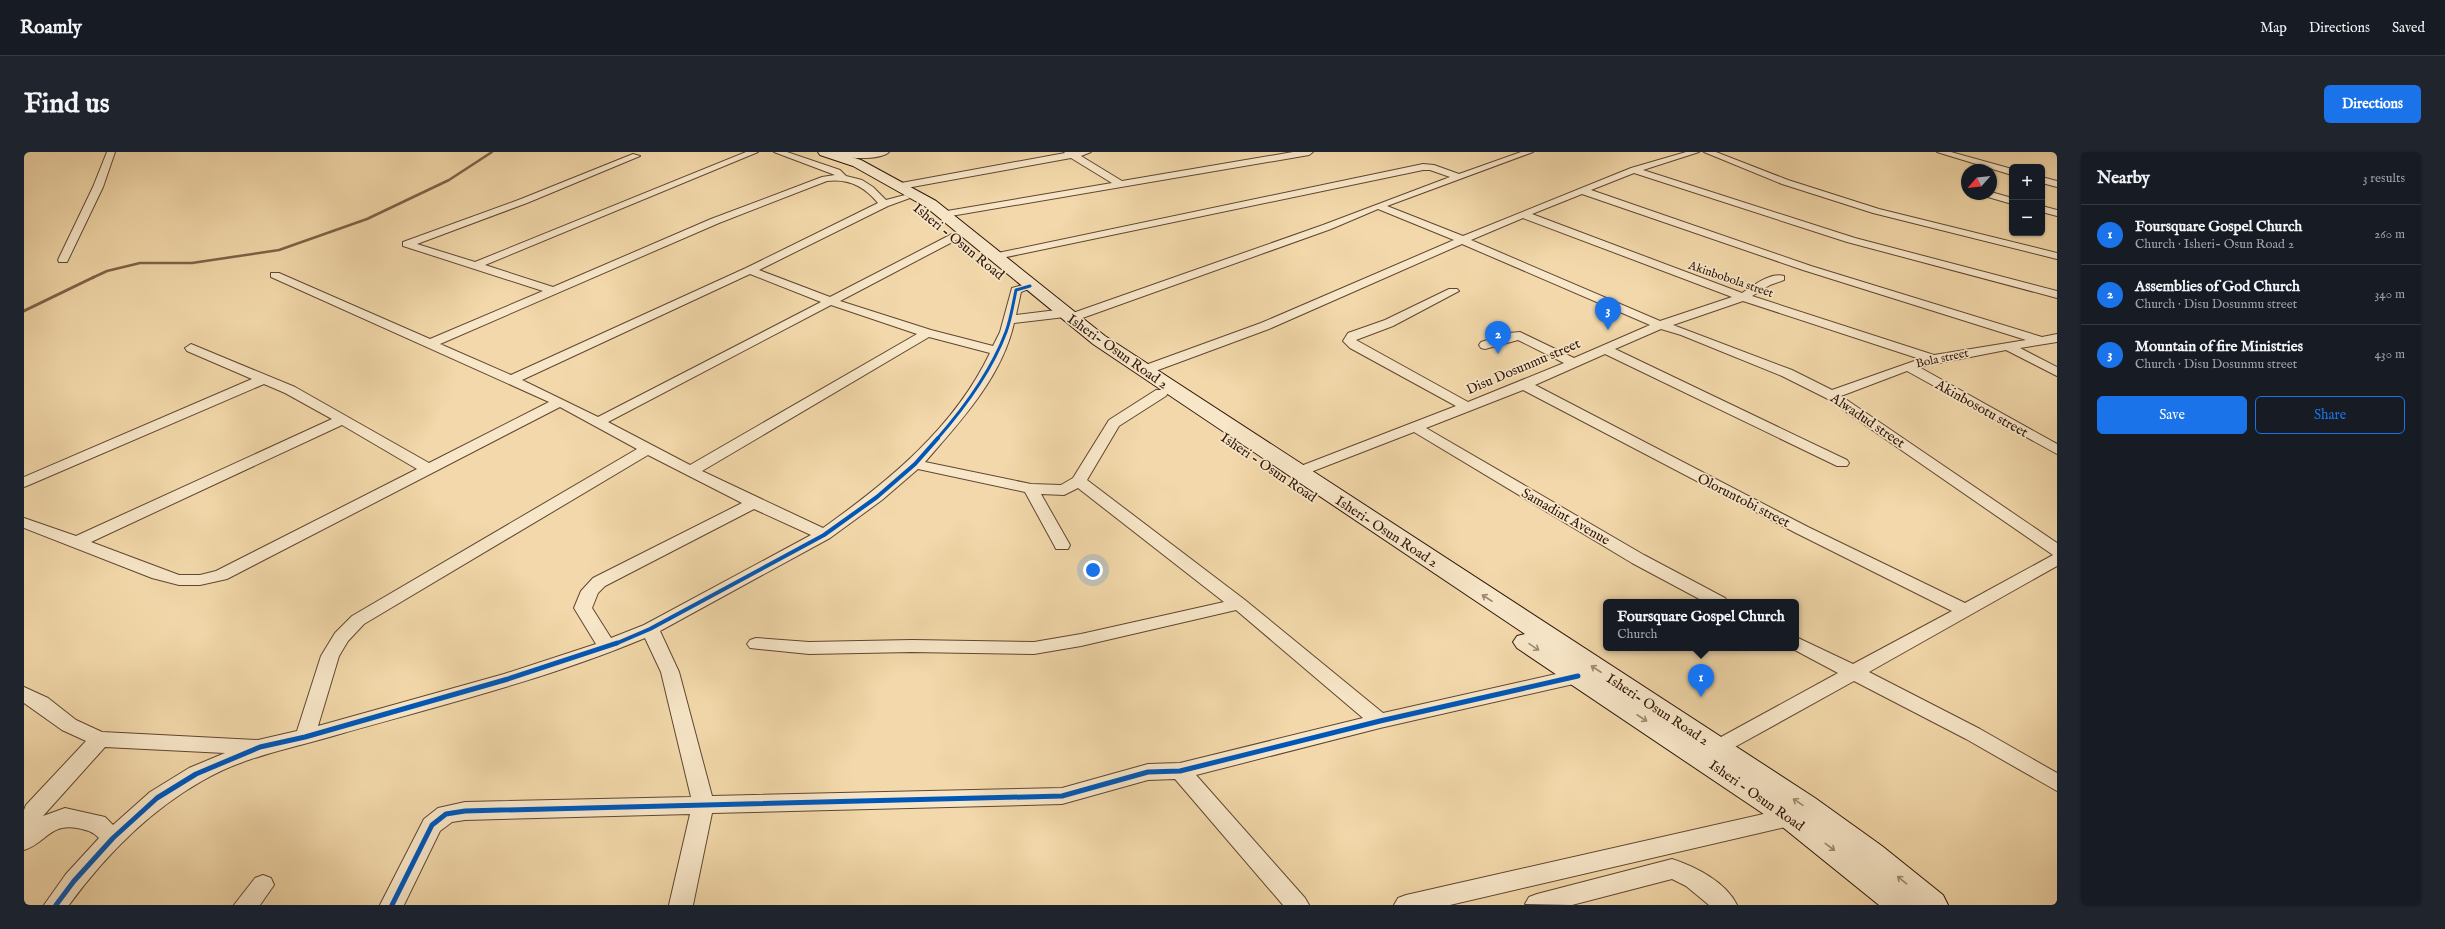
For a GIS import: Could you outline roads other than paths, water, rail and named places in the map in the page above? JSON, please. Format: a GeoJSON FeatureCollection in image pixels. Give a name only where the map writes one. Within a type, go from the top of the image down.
{"type":"FeatureCollection","features":[{"type":"Feature","properties":{"kind":"main road","name":"Isheri - Osun Road"},"geometry":{"type":"LineString","coordinates":[[807,152],[837,160],[870,178],[956,236],[1161,393],[1578,676],[1790,817],[1903,905]]}},
{"type":"Feature","properties":{"kind":"main road"},"geometry":{"type":"LineString","coordinates":[[897,196],[945,214],[997,256],[1023,288]]}},
{"type":"Feature","properties":{"kind":"main road","name":"Isheri- Osun Road 2"},"geometry":{"type":"LineString","coordinates":[[1061,315],[1805,806],[1871,855],[1932,905]]}},
{"type":"Feature","properties":{"kind":"street"},"geometry":{"type":"LineString","coordinates":[[63,260],[98,187],[111,152]]}},
{"type":"Feature","properties":{"kind":"street"},"geometry":{"type":"LineString","coordinates":[[477,265],[754,152]]}},
{"type":"Feature","properties":{"kind":"street"},"geometry":{"type":"LineString","coordinates":[[778,152],[837,172],[837,160]]}},
{"type":"Feature","properties":{"kind":"street"},"geometry":{"type":"LineString","coordinates":[[432,343],[793,190],[825,179],[837,160],[885,152]]}},
{"type":"Feature","properties":{"kind":"street"},"geometry":{"type":"LineString","coordinates":[[511,380],[750,270],[897,196],[1070,153],[1086,152]]}},
{"type":"Feature","properties":{"kind":"street"},"geometry":{"type":"LineString","coordinates":[[945,214],[1119,183],[1309,152]]}},
{"type":"Feature","properties":{"kind":"street"},"geometry":{"type":"LineString","coordinates":[[1008,320],[1061,315],[1327,227],[1378,206],[1529,152]]}},
{"type":"Feature","properties":{"kind":"street"},"geometry":{"type":"LineString","coordinates":[[1145,370],[1266,326],[1523,214],[1634,170],[1696,152]]}},
{"type":"Feature","properties":{"kind":"street"},"geometry":{"type":"LineString","coordinates":[[1708,152],[1785,182],[1876,212],[2057,256]]}},
{"type":"Feature","properties":{"kind":"street"},"geometry":{"type":"LineString","coordinates":[[1941,152],[2009,171]]}},
{"type":"Feature","properties":{"kind":"street"},"geometry":{"type":"LineString","coordinates":[[1070,153],[1119,183]]}},
{"type":"Feature","properties":{"kind":"street"},"geometry":{"type":"LineString","coordinates":[[554,291],[406,243],[524,201],[636,156]]}},
{"type":"Feature","properties":{"kind":"street"},"geometry":{"type":"LineString","coordinates":[[997,256],[1423,167],[1431,167],[1458,177]]}},
{"type":"Feature","properties":{"kind":"street"},"geometry":{"type":"LineString","coordinates":[[1634,170],[1851,240],[2057,295]]}},
{"type":"Feature","properties":{"kind":"street"},"geometry":{"type":"LineString","coordinates":[[2045,181],[2057,184]]}},
{"type":"Feature","properties":{"kind":"street"},"geometry":{"type":"LineString","coordinates":[[1583,191],[1807,268],[2040,340]]}},
{"type":"Feature","properties":{"kind":"street"},"geometry":{"type":"LineString","coordinates":[[1997,197],[2009,200]]}},
{"type":"Feature","properties":{"kind":"street","name":"Alwadud street"},"geometry":{"type":"LineString","coordinates":[[1378,206],[1454,235],[1462,241],[1660,325],[1685,332],[1787,373],[1831,395],[2057,551]]}},
{"type":"Feature","properties":{"kind":"street"},"geometry":{"type":"LineString","coordinates":[[2045,210],[2057,214]]}},
{"type":"Feature","properties":{"kind":"street","name":"Akinbobola street"},"geometry":{"type":"LineString","coordinates":[[1523,214],[1743,297],[1933,359]]}},
{"type":"Feature","properties":{"kind":"street"},"geometry":{"type":"LineString","coordinates":[[598,422],[956,236]]}},
{"type":"Feature","properties":{"kind":"street"},"geometry":{"type":"LineString","coordinates":[[750,270],[830,301],[927,333],[997,351]]}},
{"type":"Feature","properties":{"kind":"street"},"geometry":{"type":"LineString","coordinates":[[275,275],[432,343],[560,402],[754,503],[824,535]]}},
{"type":"Feature","properties":{"kind":"street","name":"Disu Dosunmu street"},"geometry":{"type":"LineString","coordinates":[[1298,472],[1524,385],[1660,325],[1743,297],[1766,283],[1780,278]]}},
{"type":"Feature","properties":{"kind":"street"},"geometry":{"type":"LineString","coordinates":[[56,905],[74,881],[113,838],[157,798],[196,774],[260,747],[305,737],[508,679],[607,647],[650,629],[824,535],[877,497],[915,464],[956,418],[986,375],[1006,332],[1008,320],[1023,288]]}},
{"type":"Feature","properties":{"kind":"street"},"geometry":{"type":"LineString","coordinates":[[1453,291],[1389,323],[1352,336],[1349,341],[1354,346],[1467,407]]}},
{"type":"Feature","properties":{"kind":"street"},"geometry":{"type":"LineString","coordinates":[[692,470],[927,333]]}},
{"type":"Feature","properties":{"kind":"street"},"geometry":{"type":"LineString","coordinates":[[1485,345],[1513,336],[1520,336],[1574,363]]}},
{"type":"Feature","properties":{"kind":"street","name":"Bola street"},"geometry":{"type":"LineString","coordinates":[[1831,395],[1908,366],[1933,359],[2057,338]]}},
{"type":"Feature","properties":{"kind":"street"},"geometry":{"type":"LineString","coordinates":[[2007,346],[2057,372]]}},
{"type":"Feature","properties":{"kind":"street"},"geometry":{"type":"LineString","coordinates":[[191,348],[290,390],[344,419],[430,470]]}},
{"type":"Feature","properties":{"kind":"street"},"geometry":{"type":"LineString","coordinates":[[1605,349],[1842,463]]}},
{"type":"Feature","properties":{"kind":"street","name":"Akinbosotu street"},"geometry":{"type":"LineString","coordinates":[[1908,366],[2057,450]]}},
{"type":"Feature","properties":{"kind":"street"},"geometry":{"type":"LineString","coordinates":[[24,482],[263,379]]}},
{"type":"Feature","properties":{"kind":"street","name":"Oloruntobi street"},"geometry":{"type":"LineString","coordinates":[[1524,385],[1802,530],[1966,611]]}},
{"type":"Feature","properties":{"kind":"street"},"geometry":{"type":"LineString","coordinates":[[915,464],[1031,488],[1050,491],[1064,490],[1079,481],[1114,423],[1161,393]]}},
{"type":"Feature","properties":{"kind":"street"},"geometry":{"type":"LineString","coordinates":[[24,523],[158,574],[179,580],[200,580],[221,575],[430,470],[560,402]]}},
{"type":"Feature","properties":{"kind":"street"},"geometry":{"type":"LineString","coordinates":[[77,542],[344,419]]}},
{"type":"Feature","properties":{"kind":"street","name":"Samadint Avenue"},"geometry":{"type":"LineString","coordinates":[[1415,427],[1638,559],[1713,599]]}},
{"type":"Feature","properties":{"kind":"street"},"geometry":{"type":"LineString","coordinates":[[305,737],[330,656],[341,637],[358,620],[648,449]]}},
{"type":"Feature","properties":{"kind":"street"},"geometry":{"type":"LineString","coordinates":[[1079,481],[1239,604],[1380,721]]}},
{"type":"Feature","properties":{"kind":"street"},"geometry":{"type":"LineString","coordinates":[[1031,488],[1062,545]]}},
{"type":"Feature","properties":{"kind":"street"},"geometry":{"type":"LineString","coordinates":[[607,647],[583,608],[590,591],[599,582],[754,503]]}},
{"type":"Feature","properties":{"kind":"street"},"geometry":{"type":"LineString","coordinates":[[1717,748],[1851,672],[1966,611],[2057,559]]}},
{"type":"Feature","properties":{"kind":"street"},"geometry":{"type":"LineString","coordinates":[[756,644],[809,648],[912,646],[1034,648],[1081,640],[1239,604]]}},
{"type":"Feature","properties":{"kind":"street"},"geometry":{"type":"LineString","coordinates":[[650,629],[670,672],[703,804],[681,905]]}},
{"type":"Feature","properties":{"kind":"street"},"geometry":{"type":"LineString","coordinates":[[1799,645],[1973,734],[2057,783]]}},
{"type":"Feature","properties":{"kind":"street"},"geometry":{"type":"LineString","coordinates":[[392,905],[432,825],[446,814],[465,811],[703,804],[1062,796],[1148,772],[1180,771],[1380,721],[1578,676]]}},
{"type":"Feature","properties":{"kind":"street"},"geometry":{"type":"LineString","coordinates":[[24,694],[41,703],[69,725],[100,739],[260,747]]}},
{"type":"Feature","properties":{"kind":"street"},"geometry":{"type":"LineString","coordinates":[[25,840],[34,811],[100,739]]}},
{"type":"Feature","properties":{"kind":"street"},"geometry":{"type":"LineString","coordinates":[[1180,771],[1297,905]]}},
{"type":"Feature","properties":{"kind":"street"},"geometry":{"type":"LineString","coordinates":[[25,840],[45,824],[65,817],[97,823],[113,838]]}},
{"type":"Feature","properties":{"kind":"street"},"geometry":{"type":"LineString","coordinates":[[1406,905],[1790,817]]}},
{"type":"Feature","properties":{"kind":"street"},"geometry":{"type":"LineString","coordinates":[[1537,904],[1672,869],[1685,872],[1698,880],[1725,905]]}},
{"type":"Feature","properties":{"kind":"street"},"geometry":{"type":"LineString","coordinates":[[246,905],[263,885]]}},
{"type":"Feature","properties":{"kind":"waterway"},"geometry":{"type":"LineString","coordinates":[[92,278],[107,271],[140,263],[192,263],[279,250],[367,219],[449,180],[492,152]]}},
{"type":"Feature","properties":{"kind":"waterway"},"geometry":{"type":"LineString","coordinates":[[24,311],[94,277]]}},
{"type":"Feature","properties":{"kind":"place","name":"Mountain of fire Ministries"},"geometry":{"type":"Point","coordinates":[1608,330]}},
{"type":"Feature","properties":{"kind":"place","name":"Assemblies of God Church"},"geometry":{"type":"Point","coordinates":[1498,354]}},
{"type":"Feature","properties":{"kind":"place","name":"Foursquare Gospel Church"},"geometry":{"type":"Point","coordinates":[1701,697]}}]}
